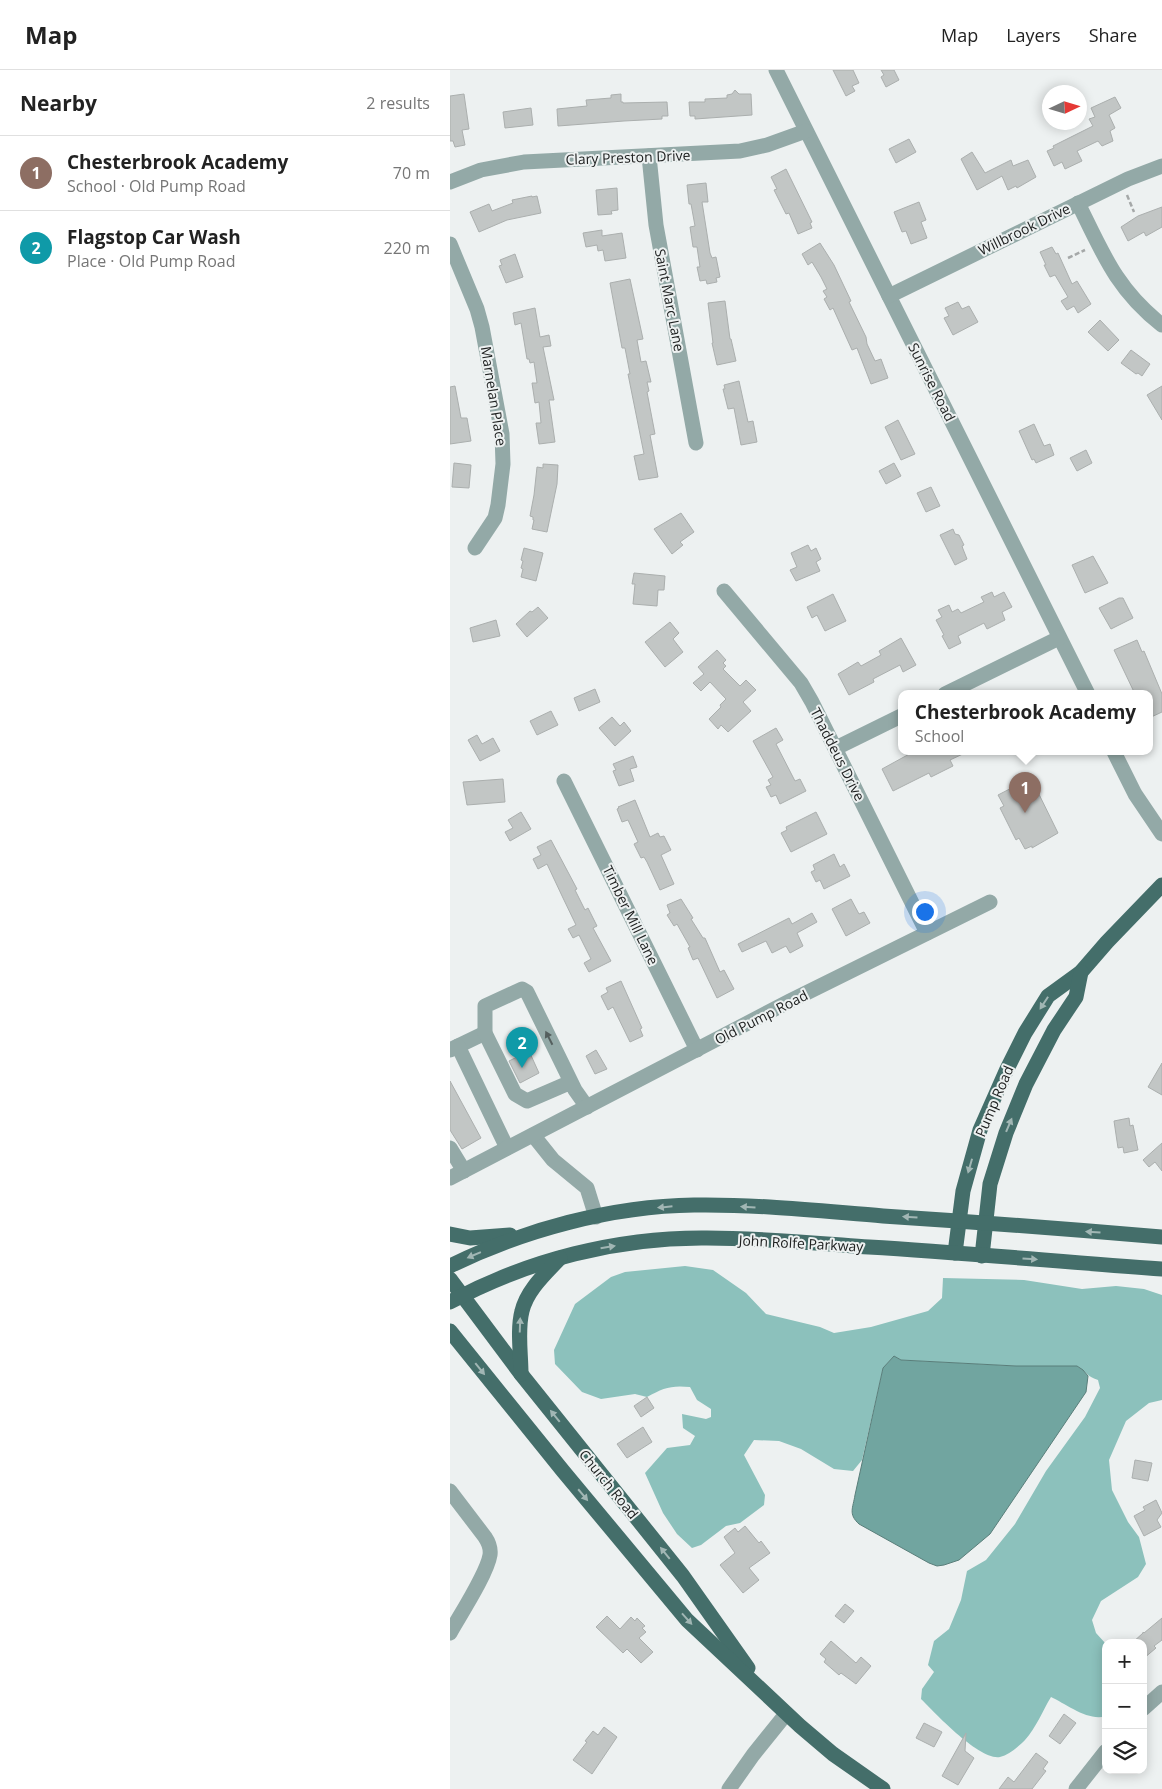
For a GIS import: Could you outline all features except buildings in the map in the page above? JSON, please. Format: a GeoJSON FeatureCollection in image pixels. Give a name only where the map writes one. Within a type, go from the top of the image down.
{"type":"FeatureCollection","features":[{"type":"Feature","properties":{"kind":"main road","name":"Pump Road"},"geometry":{"type":"LineString","coordinates":[[955,1254],[963,1191],[980,1130],[1025,1033],[1048,996],[1081,972],[1162,885]]}},
{"type":"Feature","properties":{"kind":"main road","name":"Pump Road"},"geometry":{"type":"LineString","coordinates":[[982,1256],[990,1184],[1006,1133],[1030,1076],[1054,1030],[1076,997],[1081,972]]}},
{"type":"Feature","properties":{"kind":"main road"},"geometry":{"type":"LineString","coordinates":[[450,1266],[532,1233],[596,1217],[669,1206],[713,1205],[959,1221],[1162,1237]]}},
{"type":"Feature","properties":{"kind":"main road"},"geometry":{"type":"LineString","coordinates":[[450,1234],[477,1238],[532,1233]]}},
{"type":"Feature","properties":{"kind":"main road","name":"John Rolfe Parkway"},"geometry":{"type":"LineString","coordinates":[[456,1299],[485,1284],[560,1258],[605,1247],[642,1242],[706,1238],[782,1241],[1162,1269]]}},
{"type":"Feature","properties":{"kind":"main road"},"geometry":{"type":"LineString","coordinates":[[521,1374],[520,1322],[522,1311],[540,1279],[560,1258]]}},
{"type":"Feature","properties":{"kind":"main road","name":"Church Road"},"geometry":{"type":"LineString","coordinates":[[450,1279],[456,1299],[521,1374],[684,1576],[765,1692]]}},
{"type":"Feature","properties":{"kind":"main road","name":"Church Road"},"geometry":{"type":"LineString","coordinates":[[450,1330],[563,1471],[687,1620],[786,1714],[833,1754],[883,1789]]}},
{"type":"Feature","properties":{"kind":"street","name":"Sunrise Road"},"geometry":{"type":"LineString","coordinates":[[776,70],[1086,690]]}},
{"type":"Feature","properties":{"kind":"street","name":"Clary Preston Drive"},"geometry":{"type":"LineString","coordinates":[[450,182],[481,170],[524,162],[740,151],[767,145],[806,131]]}},
{"type":"Feature","properties":{"kind":"street","name":"Saint Marc Lane"},"geometry":{"type":"LineString","coordinates":[[649,156],[656,226],[696,443]]}},
{"type":"Feature","properties":{"kind":"street","name":"Willbrook Drive"},"geometry":{"type":"LineString","coordinates":[[888,296],[1121,182],[1162,166]]}},
{"type":"Feature","properties":{"kind":"street"},"geometry":{"type":"LineString","coordinates":[[1078,204],[1117,280],[1132,299],[1162,326]]}},
{"type":"Feature","properties":{"kind":"street","name":"Marnelan Place"},"geometry":{"type":"LineString","coordinates":[[450,244],[482,327],[502,434],[503,464],[495,518],[475,548]]}},
{"type":"Feature","properties":{"kind":"street","name":"Thaddeus Drive"},"geometry":{"type":"LineString","coordinates":[[724,591],[801,684],[836,748],[927,933]]}},
{"type":"Feature","properties":{"kind":"street"},"geometry":{"type":"LineString","coordinates":[[953,690],[1060,638]]}},
{"type":"Feature","properties":{"kind":"street"},"geometry":{"type":"LineString","coordinates":[[836,748],[898,717]]}},
{"type":"Feature","properties":{"kind":"street"},"geometry":{"type":"LineString","coordinates":[[1115,755],[1134,794],[1162,834]]}},
{"type":"Feature","properties":{"kind":"street","name":"Timber Mill Lane"},"geometry":{"type":"LineString","coordinates":[[564,782],[697,1050]]}},
{"type":"Feature","properties":{"kind":"street","name":"Old Pump Road"},"geometry":{"type":"LineString","coordinates":[[450,1178],[697,1050],[990,902]]}},
{"type":"Feature","properties":{"kind":"street"},"geometry":{"type":"LineString","coordinates":[[571,1082],[527,1101],[515,1094],[485,1033],[485,1006],[522,989],[527,992],[571,1082],[586,1107]]}},
{"type":"Feature","properties":{"kind":"street"},"geometry":{"type":"LineString","coordinates":[[485,1033],[454,1048],[507,1148]]}},
{"type":"Feature","properties":{"kind":"street"},"geometry":{"type":"LineString","coordinates":[[533,1135],[553,1160],[587,1188],[596,1217]]}},
{"type":"Feature","properties":{"kind":"street"},"geometry":{"type":"LineString","coordinates":[[450,1148],[464,1171]]}},
{"type":"Feature","properties":{"kind":"street"},"geometry":{"type":"LineString","coordinates":[[450,1491],[490,1544],[490,1553],[484,1573],[450,1633]]}},
{"type":"Feature","properties":{"kind":"street"},"geometry":{"type":"LineString","coordinates":[[1147,1705],[1162,1692]]}},
{"type":"Feature","properties":{"kind":"street"},"geometry":{"type":"LineString","coordinates":[[729,1789],[786,1714]]}},
{"type":"Feature","properties":{"kind":"street"},"geometry":{"type":"LineString","coordinates":[[1076,1789],[1102,1755]]}},
{"type":"Feature","properties":{"kind":"path"},"geometry":{"type":"LineString","coordinates":[[1121,182],[1134,212]]}},
{"type":"Feature","properties":{"kind":"path"},"geometry":{"type":"LineString","coordinates":[[1068,258],[1098,244]]}},
{"type":"Feature","properties":{"kind":"shaded area"},"geometry":{"type":"Polygon","coordinates":[[[685,1266],[713,1270],[746,1293],[766,1314],[820,1327],[834,1333],[871,1327],[928,1311],[942,1298],[943,1278],[1024,1280],[1082,1289],[1116,1286],[1144,1289],[1162,1295],[1162,1400],[1149,1403],[1126,1421],[1109,1460],[1112,1490],[1128,1522],[1139,1537],[1146,1564],[1138,1577],[1101,1601],[1092,1620],[1096,1633],[1102,1640],[1102,1717],[1092,1717],[1051,1697],[1036,1725],[1025,1740],[1000,1757],[981,1752],[970,1744],[947,1725],[921,1699],[922,1689],[934,1672],[928,1665],[934,1641],[949,1629],[961,1600],[967,1571],[986,1560],[1015,1524],[1046,1471],[1085,1417],[1100,1388],[1098,1380],[1077,1366],[1016,1366],[901,1360],[894,1356],[883,1368],[862,1460],[853,1471],[834,1469],[801,1449],[779,1441],[754,1440],[744,1455],[765,1495],[764,1505],[740,1523],[726,1526],[701,1545],[692,1548],[677,1534],[663,1513],[645,1473],[667,1448],[690,1445],[695,1436],[683,1428],[682,1414],[706,1419],[711,1417],[711,1409],[697,1400],[690,1387],[678,1386],[667,1388],[647,1397],[635,1394],[601,1399],[582,1392],[555,1364],[554,1350],[575,1304],[611,1277],[625,1272],[685,1266]]]}},
{"type":"Feature","properties":{"kind":"shaded area"},"geometry":{"type":"Polygon","coordinates":[[[894,1356],[901,1360],[1016,1366],[1077,1366],[1088,1376],[1086,1392],[990,1534],[959,1560],[944,1565],[937,1566],[929,1563],[859,1524],[852,1514],[883,1368],[894,1356]]]}},
{"type":"Feature","properties":{"kind":"place","name":"Chesterbrook Academy"},"geometry":{"type":"Point","coordinates":[1025,813]}},
{"type":"Feature","properties":{"kind":"place","name":"Flagstop Car Wash"},"geometry":{"type":"Point","coordinates":[522,1068]}}]}
